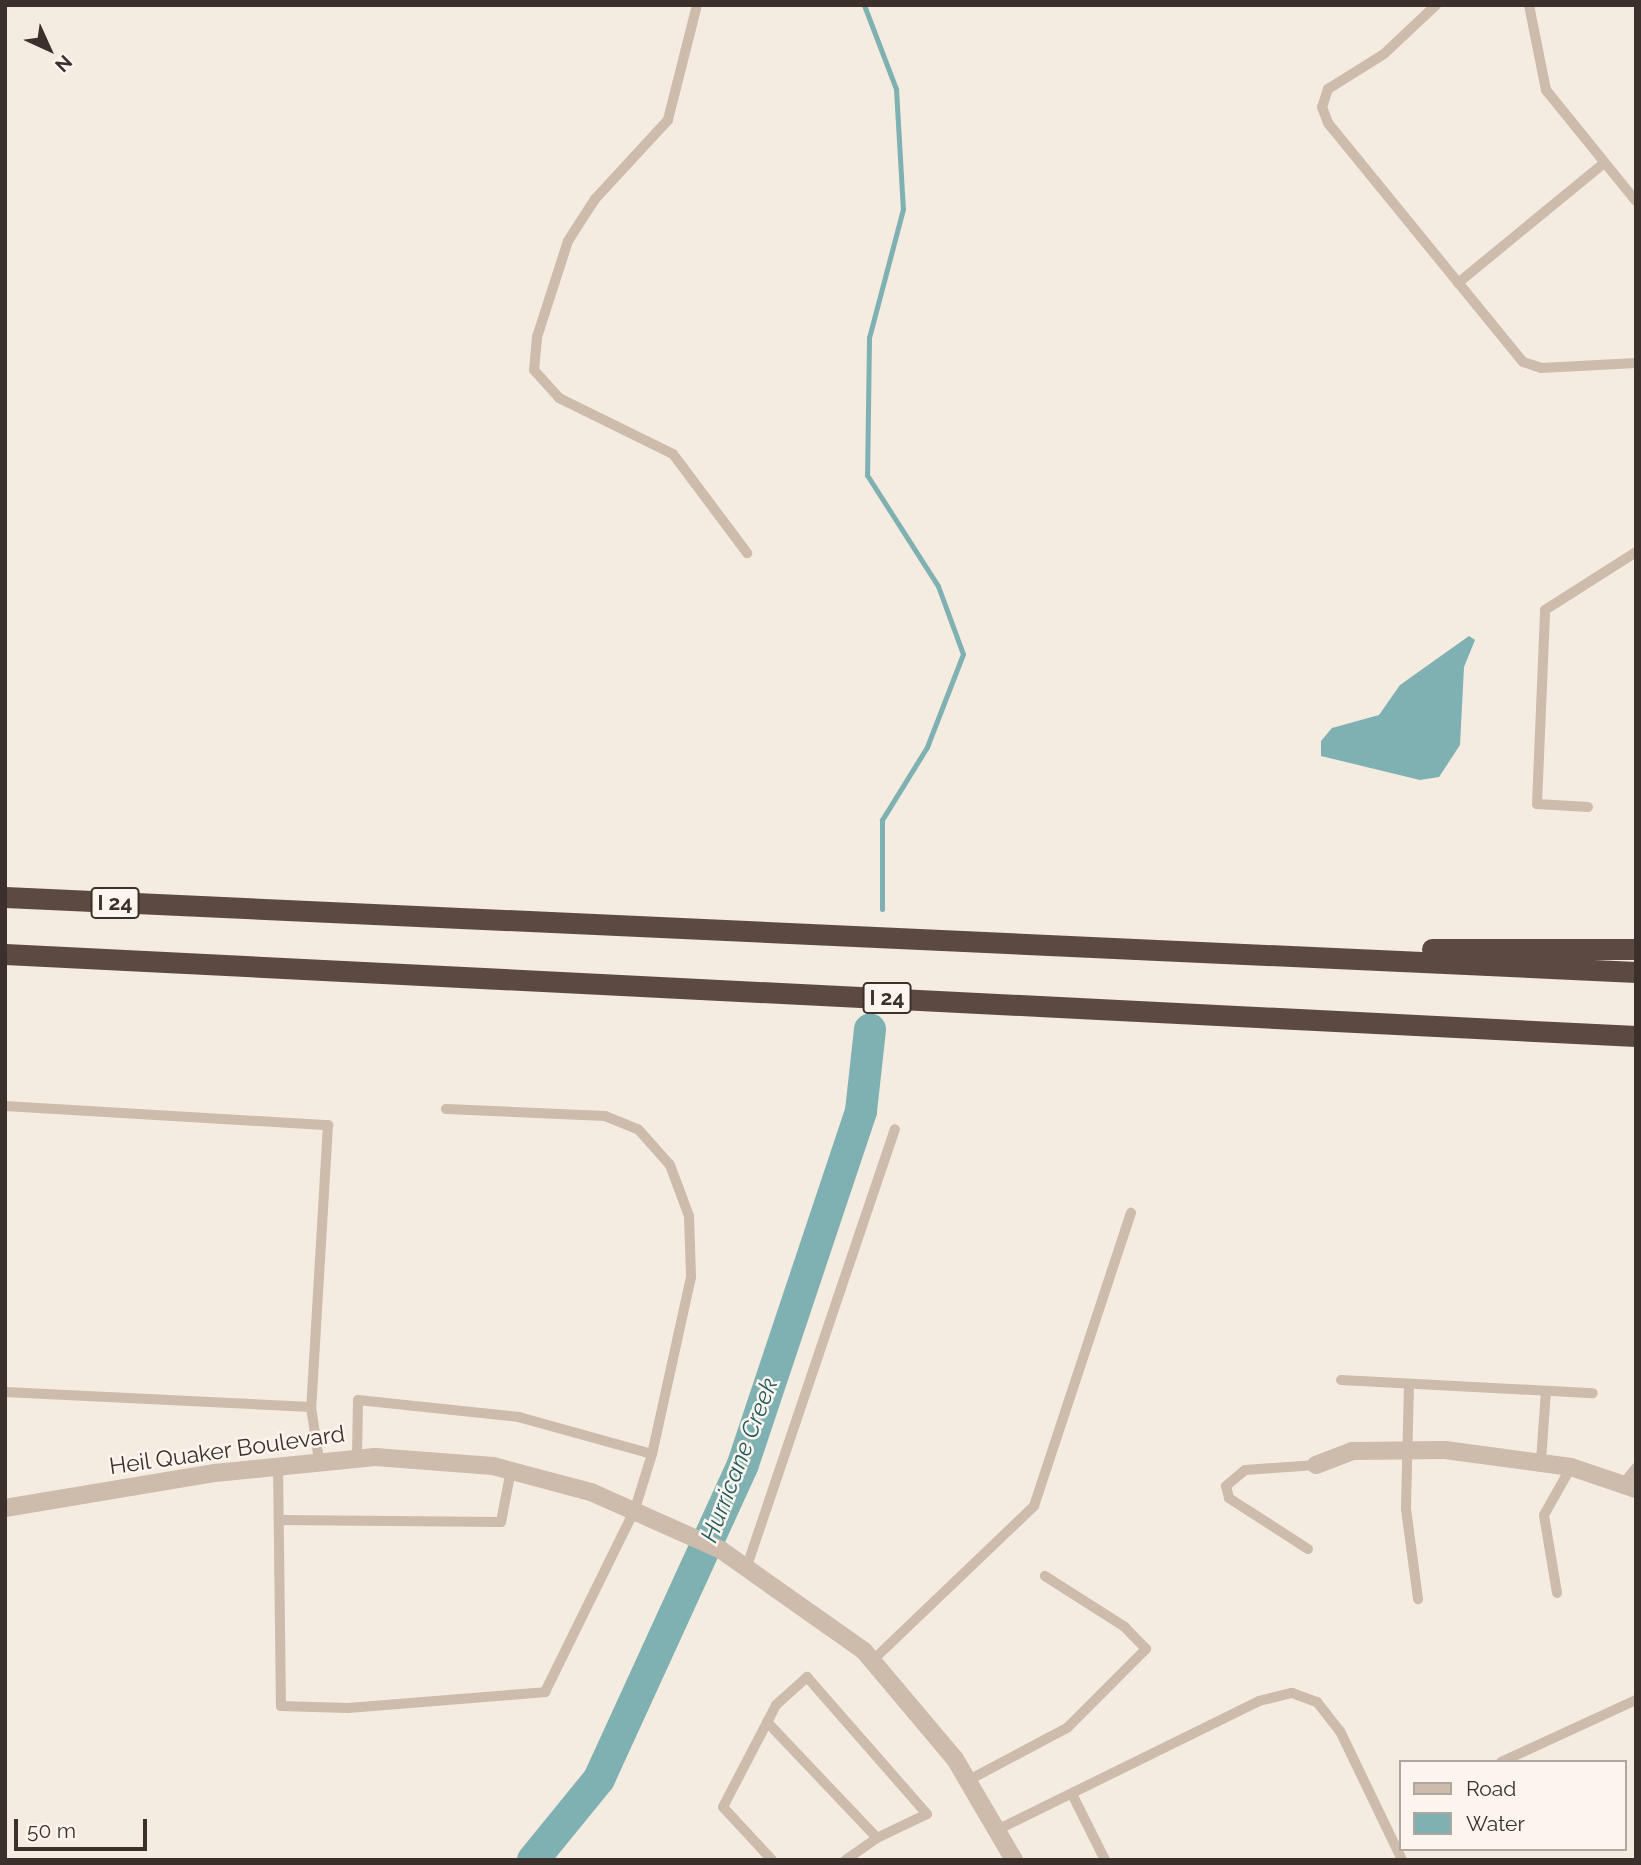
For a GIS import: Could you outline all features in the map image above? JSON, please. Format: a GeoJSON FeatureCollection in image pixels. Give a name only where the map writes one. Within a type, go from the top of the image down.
{"type":"FeatureCollection","features":[{"type":"Feature","properties":{"kind":"highway","name":"I 24"},"geometry":{"type":"LineString","coordinates":[[5,897],[1104,952],[1332,955],[1636,972]]}},
{"type":"Feature","properties":{"kind":"highway"},"geometry":{"type":"LineString","coordinates":[[1332,955],[1503,945],[1636,949]]}},
{"type":"Feature","properties":{"kind":"highway","name":"I 24"},"geometry":{"type":"LineString","coordinates":[[5,954],[1636,1036]]}},
{"type":"Feature","properties":{"kind":"street"},"geometry":{"type":"LineString","coordinates":[[1316,1465],[1352,1451],[1407,1448],[1541,1461],[1571,1467],[1630,1486]]}},
{"type":"Feature","properties":{"kind":"street","name":"Heil Quaker Boulevard"},"geometry":{"type":"LineString","coordinates":[[5,1508],[278,1464],[357,1458],[511,1470],[635,1509],[698,1538],[747,1566],[873,1660],[969,1780],[999,1829],[1010,1859]]}},
{"type":"Feature","properties":{"kind":"lane"},"geometry":{"type":"LineString","coordinates":[[697,5],[667,120],[589,206],[568,241],[537,337],[534,370],[559,398],[673,454],[747,553]]}},
{"type":"Feature","properties":{"kind":"lane"},"geometry":{"type":"LineString","coordinates":[[1436,5],[1384,54],[1328,89],[1322,110],[1458,284],[1530,365],[1636,363]]}},
{"type":"Feature","properties":{"kind":"lane"},"geometry":{"type":"LineString","coordinates":[[1529,5],[1546,90],[1636,201]]}},
{"type":"Feature","properties":{"kind":"lane"},"geometry":{"type":"LineString","coordinates":[[1458,284],[1604,163]]}},
{"type":"Feature","properties":{"kind":"lane"},"geometry":{"type":"LineString","coordinates":[[1588,807],[1537,804],[1545,610],[1636,552]]}},
{"type":"Feature","properties":{"kind":"lane"},"geometry":{"type":"LineString","coordinates":[[5,1106],[328,1125],[311,1408],[318,1460]]}},
{"type":"Feature","properties":{"kind":"lane"},"geometry":{"type":"LineString","coordinates":[[278,1464],[281,1706],[348,1708],[545,1692],[635,1509],[652,1454],[691,1277],[689,1216],[670,1165],[638,1129],[605,1116],[446,1109]]}},
{"type":"Feature","properties":{"kind":"lane"},"geometry":{"type":"LineString","coordinates":[[747,1566],[895,1129]]}},
{"type":"Feature","properties":{"kind":"lane"},"geometry":{"type":"LineString","coordinates":[[873,1660],[1034,1506],[1131,1213]]}},
{"type":"Feature","properties":{"kind":"lane"},"geometry":{"type":"LineString","coordinates":[[1340,1380],[1593,1393]]}},
{"type":"Feature","properties":{"kind":"lane"},"geometry":{"type":"LineString","coordinates":[[1409,1384],[1406,1509],[1418,1599]]}},
{"type":"Feature","properties":{"kind":"lane"},"geometry":{"type":"LineString","coordinates":[[1541,1461],[1546,1391]]}},
{"type":"Feature","properties":{"kind":"lane"},"geometry":{"type":"LineString","coordinates":[[5,1392],[311,1408]]}},
{"type":"Feature","properties":{"kind":"lane"},"geometry":{"type":"LineString","coordinates":[[357,1458],[359,1400],[519,1418],[652,1454]]}},
{"type":"Feature","properties":{"kind":"lane"},"geometry":{"type":"LineString","coordinates":[[1308,1549],[1229,1498],[1226,1486],[1245,1471],[1316,1465]]}},
{"type":"Feature","properties":{"kind":"lane"},"geometry":{"type":"LineString","coordinates":[[1557,1593],[1544,1515],[1571,1467]]}},
{"type":"Feature","properties":{"kind":"lane"},"geometry":{"type":"LineString","coordinates":[[1630,1486],[1636,1468]]}},
{"type":"Feature","properties":{"kind":"lane"},"geometry":{"type":"LineString","coordinates":[[279,1520],[501,1522],[511,1470]]}},
{"type":"Feature","properties":{"kind":"lane"},"geometry":{"type":"LineString","coordinates":[[969,1780],[1067,1728],[1146,1649],[1125,1627],[1045,1576]]}},
{"type":"Feature","properties":{"kind":"lane"},"geometry":{"type":"LineString","coordinates":[[772,1860],[723,1807],[776,1704],[807,1677],[927,1814],[877,1838],[845,1860]]}},
{"type":"Feature","properties":{"kind":"lane"},"geometry":{"type":"LineString","coordinates":[[999,1829],[1259,1701],[1301,1695],[1317,1702],[1340,1731],[1402,1860]]}},
{"type":"Feature","properties":{"kind":"lane"},"geometry":{"type":"LineString","coordinates":[[1505,1760],[1636,1700]]}},
{"type":"Feature","properties":{"kind":"lane"},"geometry":{"type":"LineString","coordinates":[[767,1722],[877,1838]]}},
{"type":"Feature","properties":{"kind":"lane"},"geometry":{"type":"LineString","coordinates":[[1072,1794],[1105,1860]]}},
{"type":"Feature","properties":{"kind":"water"},"geometry":{"type":"Polygon","coordinates":[[[1469,636],[1475,640],[1464,667],[1460,745],[1439,777],[1420,780],[1321,756],[1321,741],[1332,728],[1379,715],[1400,685],[1469,636]]]}},
{"type":"Feature","properties":{"kind":"waterway"},"geometry":{"type":"LineString","coordinates":[[864,5],[896,89],[903,209],[869,338],[867,475],[938,586],[963,654],[927,747],[882,820],[882,909]]}},
{"type":"Feature","properties":{"kind":"waterway","name":"Hurricane Creek"},"geometry":{"type":"LineString","coordinates":[[533,1860],[599,1779],[743,1464],[861,1111],[870,1029]]}}]}
